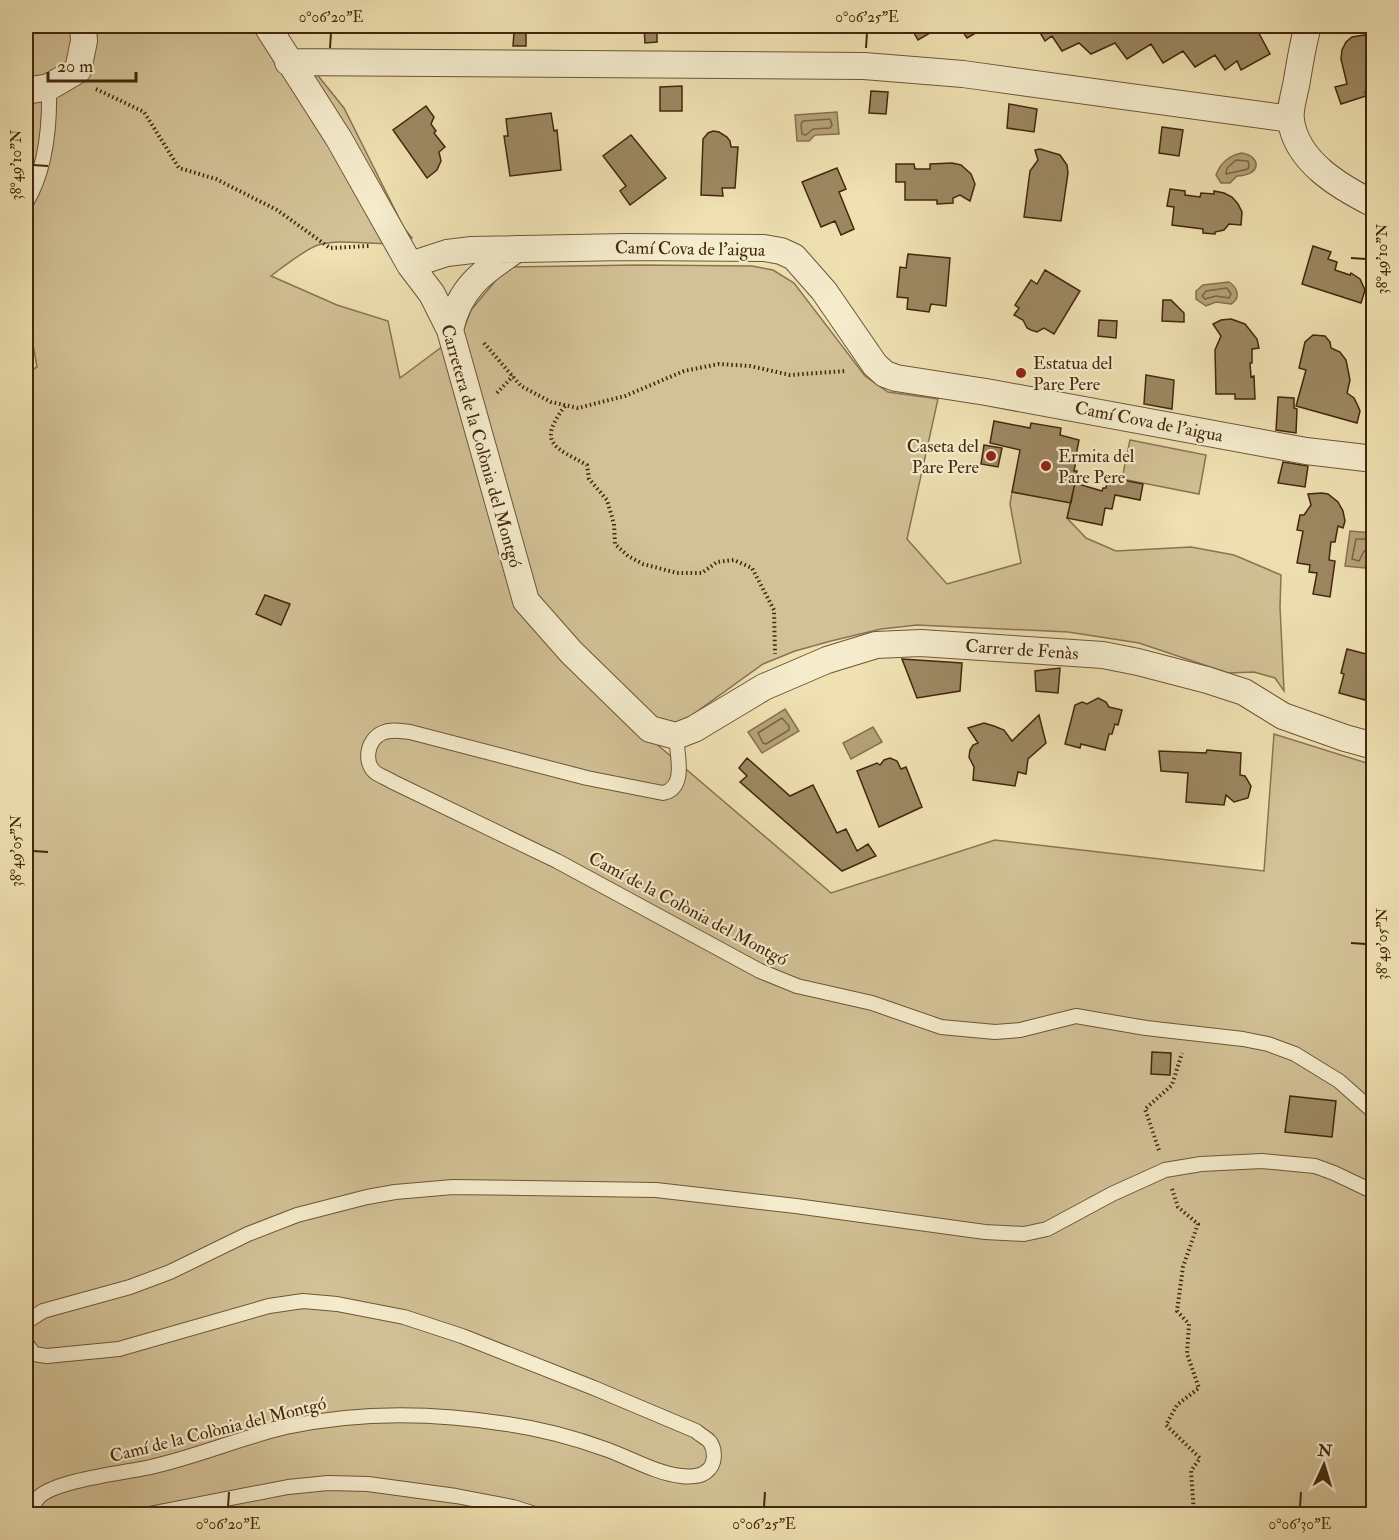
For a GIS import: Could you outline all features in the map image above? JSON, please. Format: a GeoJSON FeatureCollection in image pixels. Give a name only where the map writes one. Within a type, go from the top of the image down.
{"type":"FeatureCollection","features":[{"type":"Feature","properties":{"kind":"street"},"geometry":{"type":"LineString","coordinates":[[37,89],[78,70],[84,41],[83,26]]}},
{"type":"Feature","properties":{"kind":"street","name":"Carretera de la Colònia del Montgó"},"geometry":{"type":"LineString","coordinates":[[267,26],[339,139],[411,265],[451,323],[526,601],[571,652],[635,716],[650,729],[676,736]]}},
{"type":"Feature","properties":{"kind":"street"},"geometry":{"type":"LineString","coordinates":[[1308,26],[1291,119],[1294,135],[1313,162],[1332,180],[1374,204]]}},
{"type":"Feature","properties":{"kind":"street"},"geometry":{"type":"LineString","coordinates":[[288,62],[864,66],[963,74],[1291,119]]}},
{"type":"Feature","properties":{"kind":"street","name":"Camí Cova de l'aigua"},"geometry":{"type":"LineString","coordinates":[[411,265],[447,253],[472,250],[626,247],[764,248],[781,251],[794,257],[824,291],[875,365],[885,374],[896,378],[1030,400],[1306,451],[1374,459]]}},
{"type":"Feature","properties":{"kind":"street"},"geometry":{"type":"LineString","coordinates":[[451,323],[469,287],[483,272],[517,249]]}},
{"type":"Feature","properties":{"kind":"street","name":"Carrer de Fenàs"},"geometry":{"type":"LineString","coordinates":[[676,736],[694,729],[734,703],[777,680],[850,652],[876,645],[921,643],[1103,655],[1207,680],[1244,692],[1283,716],[1374,746]]}},
{"type":"Feature","properties":{"kind":"lane"},"geometry":{"type":"LineString","coordinates":[[26,203],[39,174],[46,141],[37,89]]}},
{"type":"Feature","properties":{"kind":"lane","name":"Camí de la Colònia del Montgó"},"geometry":{"type":"LineString","coordinates":[[676,736],[679,777],[677,785],[663,793],[587,778],[410,732],[393,730],[381,733],[369,747],[368,756],[369,763],[375,772],[393,782],[557,861],[760,971],[797,986],[872,1003],[941,1027],[995,1032],[1020,1030],[1076,1016],[1146,1028],[1251,1040],[1295,1054],[1339,1081],[1374,1112]]}},
{"type":"Feature","properties":{"kind":"lane"},"geometry":{"type":"LineString","coordinates":[[26,1322],[43,1311],[130,1287],[170,1272],[248,1234],[297,1215],[395,1192],[453,1187],[656,1190],[796,1206],[986,1232],[1024,1234],[1047,1229],[1112,1194],[1165,1170],[1232,1161],[1289,1162],[1315,1166],[1374,1192]]}},
{"type":"Feature","properties":{"kind":"lane","name":"Camí de la Colònia del Montgó"},"geometry":{"type":"LineString","coordinates":[[26,1343],[34,1354],[47,1356],[118,1349],[269,1306],[303,1301],[366,1309],[404,1317],[462,1336],[594,1388],[696,1431],[710,1441],[714,1453],[713,1464],[706,1473],[682,1476],[650,1467],[553,1432],[434,1415],[369,1415],[284,1428],[177,1462],[56,1486],[38,1497],[34,1504],[33,1515]]}},
{"type":"Feature","properties":{"kind":"lane"},"geometry":{"type":"LineString","coordinates":[[149,1515],[278,1489],[328,1483],[368,1484],[456,1496],[535,1515]]}},
{"type":"Feature","properties":{"kind":"path"},"geometry":{"type":"LineString","coordinates":[[88,85],[144,112],[179,168],[216,179],[277,210],[330,248],[370,246]]}},
{"type":"Feature","properties":{"kind":"path"},"geometry":{"type":"LineString","coordinates":[[451,323],[472,329],[521,386],[551,402],[578,408],[625,396],[684,372],[718,364],[750,366],[790,375],[860,369],[875,365]]}},
{"type":"Feature","properties":{"kind":"path"},"geometry":{"type":"LineString","coordinates":[[565,406],[550,429],[551,441],[560,451],[588,465],[589,479],[607,500],[614,524],[615,544],[628,556],[643,564],[677,573],[702,573],[717,562],[734,560],[752,568],[774,610],[777,680]]}},
{"type":"Feature","properties":{"kind":"path"},"geometry":{"type":"LineString","coordinates":[[1188,1032],[1172,1085],[1145,1109],[1178,1207],[1198,1224],[1183,1267],[1177,1311],[1189,1324],[1187,1354],[1199,1388],[1177,1405],[1166,1425],[1200,1458],[1191,1471],[1194,1515]]}},
{"type":"Feature","properties":{"kind":"shaded area"},"geometry":{"type":"Polygon","coordinates":[[[26,26],[278,26],[344,108],[404,228],[412,238],[402,242],[379,244],[342,242],[318,245],[301,254],[271,276],[337,305],[388,321],[400,378],[463,331],[471,310],[507,267],[752,266],[773,270],[794,283],[865,376],[888,392],[938,399],[907,539],[947,584],[1021,563],[1010,504],[1012,492],[1071,503],[1067,518],[1086,538],[1116,551],[1191,547],[1234,555],[1281,575],[1280,607],[1284,691],[1275,678],[1254,672],[1228,673],[1139,643],[1068,632],[917,625],[881,629],[831,641],[795,651],[763,664],[692,715],[666,729],[653,741],[831,893],[995,840],[1264,871],[1274,734],[1373,765],[1373,1514],[26,1514],[26,374],[37,367],[32,339],[26,325],[26,26]]]}},
{"type":"Feature","properties":{"kind":"shaded area"},"geometry":{"type":"Polygon","coordinates":[[[1130,440],[1206,455],[1199,494],[1122,479],[1130,440]]]}},
{"type":"Feature","properties":{"kind":"water"},"geometry":{"type":"Polygon","coordinates":[[[837,112],[839,134],[815,135],[809,141],[797,141],[795,115],[837,112]]]}},
{"type":"Feature","properties":{"kind":"water"},"geometry":{"type":"Polygon","coordinates":[[[1242,153],[1249,155],[1256,162],[1254,170],[1237,176],[1230,183],[1221,183],[1216,175],[1220,167],[1230,158],[1242,153]]]}},
{"type":"Feature","properties":{"kind":"water"},"geometry":{"type":"Polygon","coordinates":[[[1229,282],[1235,287],[1237,293],[1236,299],[1231,304],[1216,302],[1206,306],[1196,299],[1196,291],[1203,285],[1229,282]]]}},
{"type":"Feature","properties":{"kind":"water"},"geometry":{"type":"Polygon","coordinates":[[[1350,531],[1373,533],[1373,556],[1368,556],[1365,568],[1345,566],[1350,531]]]}},
{"type":"Feature","properties":{"kind":"water"},"geometry":{"type":"Polygon","coordinates":[[[785,709],[799,731],[762,753],[748,732],[785,709]]]}},
{"type":"Feature","properties":{"kind":"water"},"geometry":{"type":"Polygon","coordinates":[[[873,727],[882,742],[851,759],[843,743],[873,727]]]}},
{"type":"Feature","properties":{"kind":"building"},"geometry":{"type":"Polygon","coordinates":[[[401,26],[422,26],[422,28],[402,32],[401,26]]]}},
{"type":"Feature","properties":{"kind":"building"},"geometry":{"type":"Polygon","coordinates":[[[644,26],[657,26],[657,42],[645,43],[644,26]]]}},
{"type":"Feature","properties":{"kind":"building"},"geometry":{"type":"Polygon","coordinates":[[[910,26],[942,26],[918,40],[910,26]]]}},
{"type":"Feature","properties":{"kind":"building"},"geometry":{"type":"Polygon","coordinates":[[[959,26],[988,26],[967,38],[959,26]]]}},
{"type":"Feature","properties":{"kind":"building"},"geometry":{"type":"Polygon","coordinates":[[[1036,26],[1255,26],[1270,54],[1241,70],[1237,61],[1225,70],[1215,55],[1195,67],[1183,51],[1163,63],[1151,44],[1127,59],[1115,43],[1091,54],[1079,43],[1062,51],[1052,36],[1045,41],[1036,26]]]}},
{"type":"Feature","properties":{"kind":"building"},"geometry":{"type":"Polygon","coordinates":[[[514,32],[526,32],[526,46],[513,46],[514,32]]]}},
{"type":"Feature","properties":{"kind":"building"},"geometry":{"type":"Polygon","coordinates":[[[1364,35],[1374,39],[1374,89],[1365,92],[1366,96],[1341,104],[1335,87],[1347,84],[1341,59],[1342,50],[1352,37],[1364,35]]]}},
{"type":"Feature","properties":{"kind":"building"},"geometry":{"type":"Polygon","coordinates":[[[682,86],[682,111],[660,111],[660,87],[682,86]]]}},
{"type":"Feature","properties":{"kind":"building"},"geometry":{"type":"Polygon","coordinates":[[[871,91],[888,92],[886,114],[869,113],[871,91]]]}},
{"type":"Feature","properties":{"kind":"building"},"geometry":{"type":"Polygon","coordinates":[[[1009,104],[1037,109],[1034,132],[1007,128],[1009,104]]]}},
{"type":"Feature","properties":{"kind":"building"},"geometry":{"type":"Polygon","coordinates":[[[426,106],[434,117],[431,124],[436,131],[434,133],[445,147],[439,152],[441,161],[437,170],[427,178],[393,130],[426,106]]]}},
{"type":"Feature","properties":{"kind":"building"},"geometry":{"type":"Polygon","coordinates":[[[551,113],[554,131],[557,130],[561,170],[510,176],[504,136],[508,136],[506,119],[551,113]]]}},
{"type":"Feature","properties":{"kind":"building"},"geometry":{"type":"Polygon","coordinates":[[[1162,127],[1183,130],[1179,156],[1159,153],[1162,127]]]}},
{"type":"Feature","properties":{"kind":"building"},"geometry":{"type":"Polygon","coordinates":[[[713,131],[727,137],[731,147],[738,147],[735,188],[722,188],[723,196],[701,195],[703,139],[713,131]]]}},
{"type":"Feature","properties":{"kind":"building"},"geometry":{"type":"Polygon","coordinates":[[[631,135],[666,178],[630,205],[620,191],[626,186],[603,156],[631,135]]]}},
{"type":"Feature","properties":{"kind":"building"},"geometry":{"type":"Polygon","coordinates":[[[1040,149],[1060,155],[1067,165],[1068,173],[1061,221],[1024,217],[1030,171],[1038,160],[1035,150],[1040,149]]]}},
{"type":"Feature","properties":{"kind":"building"},"geometry":{"type":"Polygon","coordinates":[[[896,164],[914,164],[915,169],[930,169],[930,164],[961,165],[971,174],[975,184],[970,201],[960,195],[953,198],[953,203],[937,204],[937,200],[905,200],[905,182],[896,182],[896,164]]]}},
{"type":"Feature","properties":{"kind":"building"},"geometry":{"type":"Polygon","coordinates":[[[837,168],[846,189],[839,192],[854,229],[841,235],[835,221],[821,227],[802,182],[837,168]]]}},
{"type":"Feature","properties":{"kind":"building"},"geometry":{"type":"Polygon","coordinates":[[[1170,189],[1185,191],[1185,195],[1200,197],[1201,193],[1214,194],[1214,191],[1232,197],[1242,212],[1241,225],[1229,224],[1224,230],[1215,232],[1215,234],[1203,233],[1203,229],[1172,225],[1174,207],[1167,206],[1170,189]]]}},
{"type":"Feature","properties":{"kind":"building"},"geometry":{"type":"Polygon","coordinates":[[[1313,246],[1331,252],[1328,259],[1337,262],[1335,270],[1350,275],[1351,273],[1360,279],[1365,290],[1361,303],[1302,284],[1313,246]]]}},
{"type":"Feature","properties":{"kind":"building"},"geometry":{"type":"Polygon","coordinates":[[[908,254],[950,258],[946,306],[931,304],[929,312],[907,309],[908,298],[897,297],[900,267],[906,268],[908,254]]]}},
{"type":"Feature","properties":{"kind":"building"},"geometry":{"type":"Polygon","coordinates":[[[1045,270],[1080,291],[1054,334],[1044,328],[1037,332],[1031,330],[1027,328],[1023,320],[1014,315],[1019,308],[1015,305],[1031,280],[1037,284],[1045,270]]]}},
{"type":"Feature","properties":{"kind":"building"},"geometry":{"type":"Polygon","coordinates":[[[1163,300],[1171,300],[1184,313],[1184,322],[1162,321],[1163,300]]]}},
{"type":"Feature","properties":{"kind":"building"},"geometry":{"type":"Polygon","coordinates":[[[1231,319],[1245,324],[1257,339],[1259,348],[1252,349],[1252,363],[1250,363],[1251,377],[1254,376],[1255,399],[1235,399],[1235,394],[1216,394],[1215,350],[1221,336],[1213,324],[1231,319]]]}},
{"type":"Feature","properties":{"kind":"building"},"geometry":{"type":"Polygon","coordinates":[[[1099,320],[1117,321],[1116,338],[1098,336],[1099,320]]]}},
{"type":"Feature","properties":{"kind":"building"},"geometry":{"type":"Polygon","coordinates":[[[1313,335],[1325,336],[1331,348],[1340,352],[1346,360],[1350,380],[1347,393],[1354,398],[1360,411],[1357,423],[1296,406],[1306,370],[1299,368],[1305,342],[1313,335]]]}},
{"type":"Feature","properties":{"kind":"building"},"geometry":{"type":"Polygon","coordinates":[[[1146,375],[1174,380],[1172,409],[1144,404],[1146,375]]]}},
{"type":"Feature","properties":{"kind":"building"},"geometry":{"type":"Polygon","coordinates":[[[1278,397],[1294,398],[1294,408],[1297,409],[1296,433],[1276,430],[1278,397]]]}},
{"type":"Feature","properties":{"kind":"building","name":"Ermita del Pare Pere"},"geometry":{"type":"Polygon","coordinates":[[[994,421],[1030,428],[1031,423],[1061,428],[1060,435],[1079,440],[1074,471],[1077,471],[1071,503],[1012,492],[1020,450],[990,443],[994,421]]]}},
{"type":"Feature","properties":{"kind":"building","name":"Caseta del Pare Pere"},"geometry":{"type":"Polygon","coordinates":[[[984,445],[1002,448],[998,467],[981,464],[984,445]]]}},
{"type":"Feature","properties":{"kind":"building"},"geometry":{"type":"Polygon","coordinates":[[[1283,462],[1308,466],[1305,487],[1278,483],[1283,462]]]}},
{"type":"Feature","properties":{"kind":"building"},"geometry":{"type":"Polygon","coordinates":[[[1108,477],[1143,484],[1140,500],[1115,495],[1112,509],[1105,508],[1102,525],[1067,518],[1075,483],[1102,491],[1106,488],[1108,477]]]}},
{"type":"Feature","properties":{"kind":"building"},"geometry":{"type":"Polygon","coordinates":[[[1308,494],[1328,494],[1338,502],[1345,521],[1343,528],[1338,526],[1335,542],[1331,542],[1329,560],[1335,561],[1330,597],[1313,594],[1317,573],[1309,572],[1310,565],[1297,563],[1303,531],[1297,530],[1300,515],[1304,515],[1311,505],[1308,494]]]}},
{"type":"Feature","properties":{"kind":"building"},"geometry":{"type":"Polygon","coordinates":[[[1374,581],[1374,596],[1366,594],[1368,589],[1374,581]]]}},
{"type":"Feature","properties":{"kind":"building"},"geometry":{"type":"Polygon","coordinates":[[[265,595],[290,604],[281,625],[256,614],[265,595]]]}},
{"type":"Feature","properties":{"kind":"building"},"geometry":{"type":"Polygon","coordinates":[[[1347,649],[1374,656],[1374,689],[1369,688],[1365,700],[1339,693],[1347,649]]]}},
{"type":"Feature","properties":{"kind":"building"},"geometry":{"type":"Polygon","coordinates":[[[902,659],[962,663],[960,691],[917,698],[902,659]]]}},
{"type":"Feature","properties":{"kind":"building"},"geometry":{"type":"Polygon","coordinates":[[[1060,668],[1058,693],[1036,691],[1035,671],[1060,668]]]}},
{"type":"Feature","properties":{"kind":"building"},"geometry":{"type":"Polygon","coordinates":[[[1098,698],[1106,702],[1109,707],[1122,710],[1118,725],[1115,724],[1112,734],[1109,734],[1105,750],[1081,744],[1080,748],[1065,744],[1075,705],[1082,702],[1087,704],[1098,698]]]}},
{"type":"Feature","properties":{"kind":"building"},"geometry":{"type":"Polygon","coordinates":[[[1039,715],[1046,743],[1028,759],[1026,774],[1018,772],[1015,786],[973,780],[974,767],[969,757],[973,745],[978,743],[968,728],[984,723],[1004,730],[1012,741],[1039,715]]]}},
{"type":"Feature","properties":{"kind":"building"},"geometry":{"type":"Polygon","coordinates":[[[1207,750],[1241,753],[1240,775],[1245,776],[1251,786],[1248,798],[1234,802],[1226,795],[1224,805],[1186,802],[1188,773],[1161,771],[1159,751],[1206,753],[1207,750]]]}},
{"type":"Feature","properties":{"kind":"building"},"geometry":{"type":"Polygon","coordinates":[[[747,758],[790,796],[813,785],[837,833],[846,829],[857,851],[868,844],[876,856],[842,871],[740,782],[747,776],[739,768],[747,758]]]}},
{"type":"Feature","properties":{"kind":"building"},"geometry":{"type":"Polygon","coordinates":[[[890,758],[897,761],[901,769],[906,767],[922,807],[879,827],[857,771],[877,763],[880,765],[884,760],[890,758]]]}},
{"type":"Feature","properties":{"kind":"building"},"geometry":{"type":"Polygon","coordinates":[[[1152,1052],[1171,1053],[1170,1075],[1151,1074],[1152,1052]]]}},
{"type":"Feature","properties":{"kind":"building"},"geometry":{"type":"Polygon","coordinates":[[[1290,1096],[1336,1101],[1332,1137],[1285,1132],[1290,1096]]]}},
{"type":"Feature","properties":{"kind":"place","name":"Estatua del Pare Pere"},"geometry":{"type":"Point","coordinates":[1021,373]}},
{"type":"Feature","properties":{"kind":"place","name":"Caseta del Pare Pere"},"geometry":{"type":"Point","coordinates":[991,456]}},
{"type":"Feature","properties":{"kind":"place","name":"Ermita del Pare Pere"},"geometry":{"type":"Point","coordinates":[1046,466]}}]}
